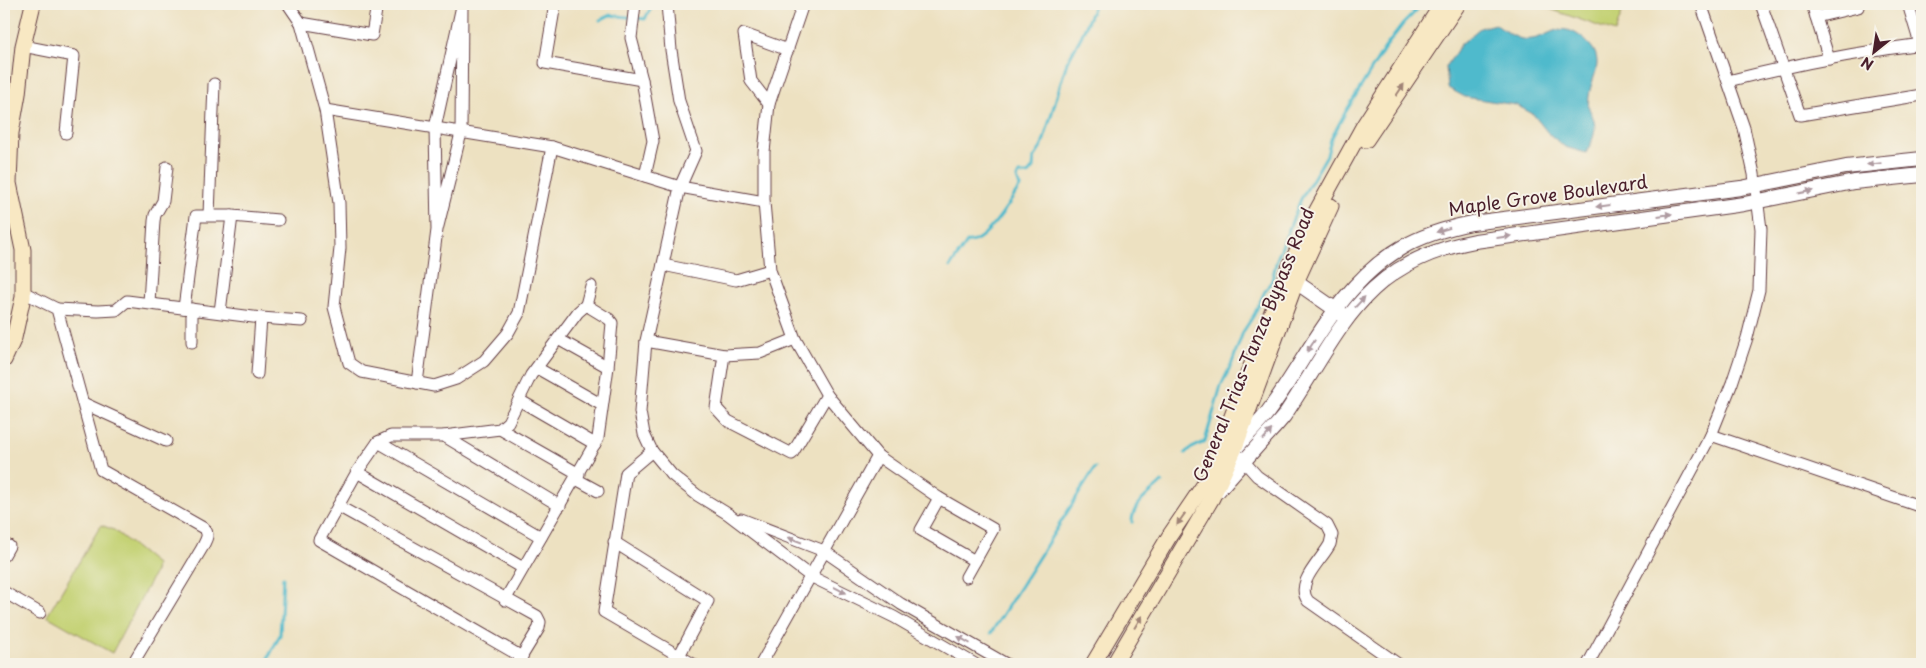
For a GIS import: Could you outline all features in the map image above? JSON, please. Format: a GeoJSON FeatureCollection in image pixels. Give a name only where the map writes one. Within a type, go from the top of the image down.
{"type":"FeatureCollection","features":[{"type":"Feature","properties":{"kind":"main road"},"geometry":{"type":"LineString","coordinates":[[4,360],[14,338],[23,292],[23,250],[9,183],[11,133],[18,94],[23,46],[33,4]]}},
{"type":"Feature","properties":{"kind":"main road","name":"General Trias–Tanza Bypass Road"},"geometry":{"type":"LineString","coordinates":[[1208,479],[1286,276],[1311,221],[1364,126],[1442,4]]}},
{"type":"Feature","properties":{"kind":"main road","name":"General Trias–Tanza Bypass Road"},"geometry":{"type":"LineString","coordinates":[[1114,664],[1212,498],[1239,456],[1296,282],[1323,221],[1366,140],[1458,4]]}},
{"type":"Feature","properties":{"kind":"main road","name":"Maple Grove Boulevard"},"geometry":{"type":"LineString","coordinates":[[1093,664],[1170,535],[1208,479]]}},
{"type":"Feature","properties":{"kind":"street"},"geometry":{"type":"LineString","coordinates":[[288,4],[301,23],[325,110],[339,203],[340,248],[334,307],[348,363],[362,372],[434,386],[456,379],[484,361],[508,333],[519,313],[552,147]]}},
{"type":"Feature","properties":{"kind":"street"},"geometry":{"type":"LineString","coordinates":[[301,23],[372,35],[377,4]]}},
{"type":"Feature","properties":{"kind":"street"},"geometry":{"type":"LineString","coordinates":[[555,4],[545,63],[642,80]]}},
{"type":"Feature","properties":{"kind":"street"},"geometry":{"type":"LineString","coordinates":[[635,4],[631,38],[642,80],[653,141],[645,176]]}},
{"type":"Feature","properties":{"kind":"street"},"geometry":{"type":"LineString","coordinates":[[667,4],[671,50],[679,101],[693,137],[696,151],[680,187],[646,341],[640,412],[644,434],[652,450],[672,475],[697,495],[728,514],[810,576],[894,616],[975,664]]}},
{"type":"Feature","properties":{"kind":"street"},"geometry":{"type":"LineString","coordinates":[[803,4],[769,104],[764,152],[764,202],[770,270],[795,339],[827,395],[878,456],[939,498],[994,529],[966,577]]}},
{"type":"Feature","properties":{"kind":"street"},"geometry":{"type":"LineString","coordinates":[[1588,664],[1711,435],[1747,338],[1759,290],[1761,229],[1756,185],[1744,128],[1702,4]]}},
{"type":"Feature","properties":{"kind":"street"},"geometry":{"type":"LineString","coordinates":[[1761,4],[1800,115],[1922,95]]}},
{"type":"Feature","properties":{"kind":"street"},"geometry":{"type":"LineString","coordinates":[[1812,4],[1829,59]]}},
{"type":"Feature","properties":{"kind":"street"},"geometry":{"type":"LineString","coordinates":[[1816,18],[1858,7],[1857,4]]}},
{"type":"Feature","properties":{"kind":"street"},"geometry":{"type":"LineString","coordinates":[[1728,81],[1784,67],[1921,44],[1908,4]]}},
{"type":"Feature","properties":{"kind":"street"},"geometry":{"type":"LineString","coordinates":[[417,383],[437,230],[461,133],[462,6],[435,128],[437,230]]}},
{"type":"Feature","properties":{"kind":"street"},"geometry":{"type":"LineString","coordinates":[[769,104],[751,81],[744,34],[788,50]]}},
{"type":"Feature","properties":{"kind":"street"},"geometry":{"type":"LineString","coordinates":[[23,46],[74,56],[66,132]]}},
{"type":"Feature","properties":{"kind":"street"},"geometry":{"type":"LineString","coordinates":[[209,215],[214,84]]}},
{"type":"Feature","properties":{"kind":"street"},"geometry":{"type":"LineString","coordinates":[[325,110],[552,147],[680,187],[764,202]]}},
{"type":"Feature","properties":{"kind":"street","name":"Maple Grove Boulevard"},"geometry":{"type":"LineString","coordinates":[[1239,456],[1335,309],[1360,280],[1382,260],[1416,240],[1472,223],[1756,185],[1846,167],[1922,159]]}},
{"type":"Feature","properties":{"kind":"street"},"geometry":{"type":"LineString","coordinates":[[148,303],[154,221],[155,215],[163,201],[167,167]]}},
{"type":"Feature","properties":{"kind":"street","name":"Maple Grove Boulevard"},"geometry":{"type":"LineString","coordinates":[[1208,479],[1239,456],[1282,418],[1348,317],[1374,288],[1394,271],[1440,249],[1475,241],[1758,201],[1854,182],[1922,175]]}},
{"type":"Feature","properties":{"kind":"street"},"geometry":{"type":"LineString","coordinates":[[192,342],[188,309],[195,218],[198,215],[209,215],[278,220]]}},
{"type":"Feature","properties":{"kind":"street"},"geometry":{"type":"LineString","coordinates":[[220,312],[232,216]]}},
{"type":"Feature","properties":{"kind":"street"},"geometry":{"type":"LineString","coordinates":[[663,265],[736,280],[770,270]]}},
{"type":"Feature","properties":{"kind":"street"},"geometry":{"type":"LineString","coordinates":[[1296,282],[1348,317]]}},
{"type":"Feature","properties":{"kind":"street"},"geometry":{"type":"LineString","coordinates":[[338,506],[537,616],[540,622],[539,628],[520,660],[318,540],[357,472],[378,442],[391,436],[444,436],[500,429],[508,422],[537,368],[586,305],[591,286]]}},
{"type":"Feature","properties":{"kind":"street"},"geometry":{"type":"LineString","coordinates":[[23,292],[56,309],[107,311],[119,309],[127,300],[261,318],[302,321]]}},
{"type":"Feature","properties":{"kind":"street"},"geometry":{"type":"LineString","coordinates":[[505,600],[598,438],[612,323],[609,319],[586,305]]}},
{"type":"Feature","properties":{"kind":"street"},"geometry":{"type":"LineString","coordinates":[[56,309],[102,470],[205,529],[208,533],[202,548],[136,658]]}},
{"type":"Feature","properties":{"kind":"street"},"geometry":{"type":"LineString","coordinates":[[256,374],[261,318]]}},
{"type":"Feature","properties":{"kind":"street"},"geometry":{"type":"LineString","coordinates":[[558,339],[608,367]]}},
{"type":"Feature","properties":{"kind":"street"},"geometry":{"type":"LineString","coordinates":[[646,341],[724,355],[760,353],[795,339]]}},
{"type":"Feature","properties":{"kind":"street"},"geometry":{"type":"LineString","coordinates":[[724,355],[716,408],[728,421],[792,454],[827,395]]}},
{"type":"Feature","properties":{"kind":"street"},"geometry":{"type":"LineString","coordinates":[[537,368],[602,404]]}},
{"type":"Feature","properties":{"kind":"street"},"geometry":{"type":"LineString","coordinates":[[519,400],[596,444]]}},
{"type":"Feature","properties":{"kind":"street"},"geometry":{"type":"LineString","coordinates":[[83,403],[166,441]]}},
{"type":"Feature","properties":{"kind":"street"},"geometry":{"type":"LineString","coordinates":[[500,429],[598,491]]}},
{"type":"Feature","properties":{"kind":"street"},"geometry":{"type":"LineString","coordinates":[[1711,435],[1922,507]]}},
{"type":"Feature","properties":{"kind":"street"},"geometry":{"type":"LineString","coordinates":[[444,436],[560,506]]}},
{"type":"Feature","properties":{"kind":"street"},"geometry":{"type":"LineString","coordinates":[[378,442],[541,537]]}},
{"type":"Feature","properties":{"kind":"street"},"geometry":{"type":"LineString","coordinates":[[652,450],[626,473],[604,612],[693,664]]}},
{"type":"Feature","properties":{"kind":"street"},"geometry":{"type":"LineString","coordinates":[[761,664],[878,456]]}},
{"type":"Feature","properties":{"kind":"street"},"geometry":{"type":"LineString","coordinates":[[1239,456],[1257,476],[1318,518],[1331,530],[1330,544],[1304,585],[1303,594],[1308,602],[1398,664]]}},
{"type":"Feature","properties":{"kind":"street"},"geometry":{"type":"LineString","coordinates":[[357,472],[523,568]]}},
{"type":"Feature","properties":{"kind":"street"},"geometry":{"type":"LineString","coordinates":[[939,498],[921,530],[975,561]]}},
{"type":"Feature","properties":{"kind":"street"},"geometry":{"type":"LineString","coordinates":[[728,514],[824,551],[902,604],[1006,664]]}},
{"type":"Feature","properties":{"kind":"street"},"geometry":{"type":"LineString","coordinates":[[614,542],[708,601],[679,656]]}},
{"type":"Feature","properties":{"kind":"street"},"geometry":{"type":"LineString","coordinates":[[4,592],[40,613]]}},
{"type":"Feature","properties":{"kind":"street"},"geometry":{"type":"LineString","coordinates":[[894,616],[902,604]]}},
{"type":"Feature","properties":{"kind":"green space"},"geometry":{"type":"Polygon","coordinates":[[[1536,4],[1625,4],[1615,32],[1536,4]]]}},
{"type":"Feature","properties":{"kind":"green space"},"geometry":{"type":"Polygon","coordinates":[[[101,525],[114,530],[156,564],[155,572],[112,653],[47,616],[101,525]]]}},
{"type":"Feature","properties":{"kind":"water"},"geometry":{"type":"Polygon","coordinates":[[[1495,24],[1511,35],[1522,39],[1531,39],[1559,30],[1567,30],[1575,33],[1592,47],[1597,63],[1590,92],[1589,108],[1595,130],[1586,153],[1565,147],[1548,133],[1533,114],[1516,105],[1465,97],[1448,88],[1446,67],[1461,44],[1480,28],[1495,24]]]}},
{"type":"Feature","properties":{"kind":"waterway"},"geometry":{"type":"LineString","coordinates":[[600,20],[610,15],[645,19],[653,4]]}},
{"type":"Feature","properties":{"kind":"waterway"},"geometry":{"type":"LineString","coordinates":[[950,267],[967,242],[981,237],[1004,211],[1020,187],[1017,178],[1019,174],[1028,174],[1033,168],[1034,158],[1042,146],[1067,62],[1081,37],[1095,4]]}},
{"type":"Feature","properties":{"kind":"waterway"},"geometry":{"type":"LineString","coordinates":[[1404,4],[1415,12]]}},
{"type":"Feature","properties":{"kind":"waterway"},"geometry":{"type":"LineString","coordinates":[[1185,453],[1205,441],[1221,386],[1232,363],[1243,332],[1272,280],[1277,259],[1301,199],[1327,155],[1331,139],[1384,49],[1421,4]]}},
{"type":"Feature","properties":{"kind":"waterway"},"geometry":{"type":"LineString","coordinates":[[991,633],[1095,468]]}},
{"type":"Feature","properties":{"kind":"waterway"},"geometry":{"type":"LineString","coordinates":[[1132,522],[1138,505],[1162,482]]}},
{"type":"Feature","properties":{"kind":"waterway"},"geometry":{"type":"LineString","coordinates":[[265,664],[280,635],[283,577]]}}]}
